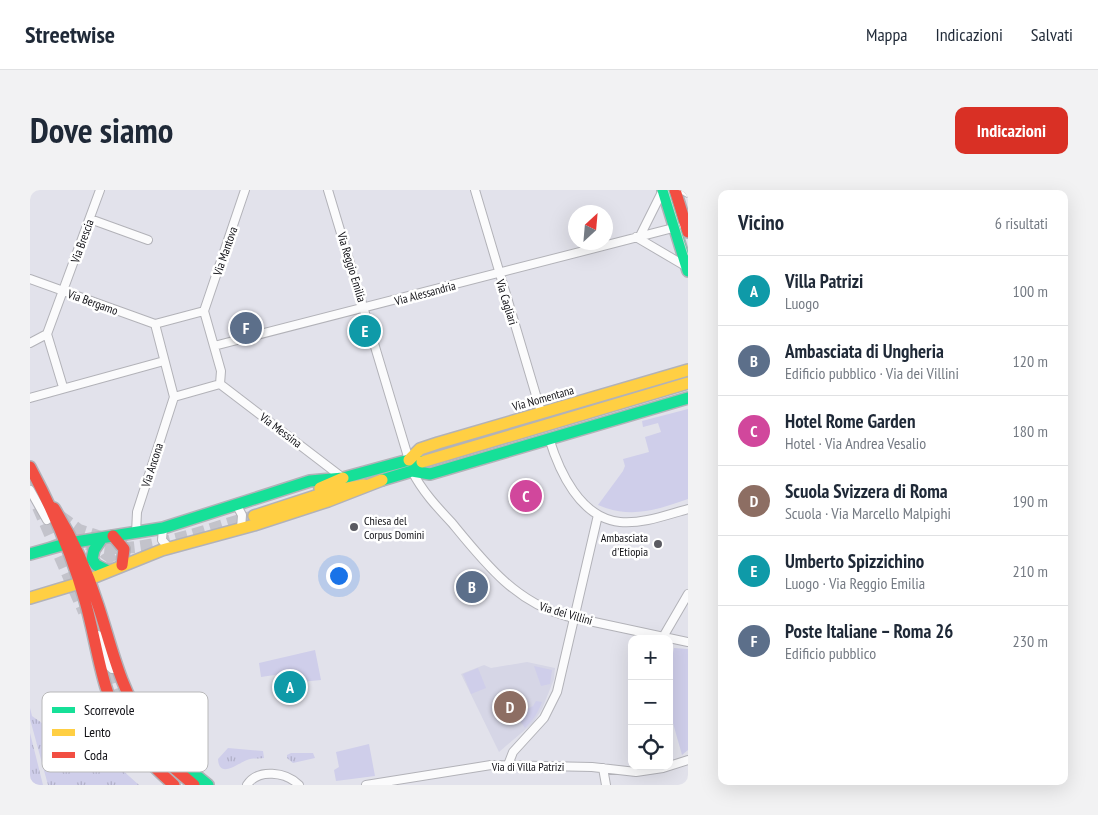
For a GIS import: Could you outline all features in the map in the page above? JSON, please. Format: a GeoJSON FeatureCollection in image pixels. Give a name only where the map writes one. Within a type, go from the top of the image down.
{"type":"FeatureCollection","features":[{"type":"Feature","properties":{"kind":"main road"},"geometry":{"type":"LineString","coordinates":[[663,190],[684,227]]}},
{"type":"Feature","properties":{"kind":"main road"},"geometry":{"type":"LineString","coordinates":[[675,190],[684,227],[687,269]]}},
{"type":"Feature","properties":{"kind":"main road","name":"Via Nomentana"},"geometry":{"type":"LineString","coordinates":[[30,554],[69,543],[157,529],[310,481],[343,478],[409,460],[424,448],[688,370]]}},
{"type":"Feature","properties":{"kind":"main road","name":"Via Nomentana"},"geometry":{"type":"LineString","coordinates":[[409,460],[420,462],[688,383]]}},
{"type":"Feature","properties":{"kind":"main road"},"geometry":{"type":"LineString","coordinates":[[343,478],[253,512],[328,492],[364,485],[412,471],[430,474],[688,398]]}},
{"type":"Feature","properties":{"kind":"main road"},"geometry":{"type":"LineString","coordinates":[[412,471],[420,462]]}},
{"type":"Feature","properties":{"kind":"main road"},"geometry":{"type":"LineString","coordinates":[[30,467],[49,500],[69,543],[84,582],[88,612],[104,683],[108,692]]}},
{"type":"Feature","properties":{"kind":"main road"},"geometry":{"type":"LineString","coordinates":[[30,598],[84,582],[156,552],[241,529],[328,501],[364,485]]}},
{"type":"Feature","properties":{"kind":"main road"},"geometry":{"type":"LineString","coordinates":[[49,500],[47,520],[53,537],[52,548]]}},
{"type":"Feature","properties":{"kind":"main road"},"geometry":{"type":"LineString","coordinates":[[108,571],[98,567],[92,559],[94,550],[107,537],[124,549],[122,565]]}},
{"type":"Feature","properties":{"kind":"main road"},"geometry":{"type":"LineString","coordinates":[[84,582],[94,595],[128,692]]}},
{"type":"Feature","properties":{"kind":"main road"},"geometry":{"type":"LineString","coordinates":[[165,772],[174,785]]}},
{"type":"Feature","properties":{"kind":"main road"},"geometry":{"type":"LineString","coordinates":[[179,772],[194,785]]}},
{"type":"Feature","properties":{"kind":"main road"},"geometry":{"type":"LineString","coordinates":[[192,772],[208,785]]}},
{"type":"Feature","properties":{"kind":"street","name":"Via Brescia"},"geometry":{"type":"LineString","coordinates":[[47,334],[100,190]]}},
{"type":"Feature","properties":{"kind":"street","name":"Via Mantova"},"geometry":{"type":"LineString","coordinates":[[204,312],[246,190]]}},
{"type":"Feature","properties":{"kind":"street","name":"Via Reggio Emilia"},"geometry":{"type":"LineString","coordinates":[[328,190],[409,460]]}},
{"type":"Feature","properties":{"kind":"street","name":"Via Cagliari"},"geometry":{"type":"LineString","coordinates":[[475,190],[498,274],[541,412]]}},
{"type":"Feature","properties":{"kind":"street"},"geometry":{"type":"LineString","coordinates":[[663,190],[637,236],[687,269]]}},
{"type":"Feature","properties":{"kind":"street"},"geometry":{"type":"LineString","coordinates":[[682,190],[688,193]]}},
{"type":"Feature","properties":{"kind":"street"},"geometry":{"type":"LineString","coordinates":[[90,219],[148,240]]}},
{"type":"Feature","properties":{"kind":"street","name":"Via Alessandria"},"geometry":{"type":"LineString","coordinates":[[214,346],[365,309],[637,236],[684,227]]}},
{"type":"Feature","properties":{"kind":"street","name":"Via Bergamo"},"geometry":{"type":"LineString","coordinates":[[30,279],[155,324]]}},
{"type":"Feature","properties":{"kind":"street"},"geometry":{"type":"LineString","coordinates":[[204,312],[222,374],[220,384],[174,397],[155,324],[204,312]]}},
{"type":"Feature","properties":{"kind":"street"},"geometry":{"type":"LineString","coordinates":[[30,343],[47,334],[63,387]]}},
{"type":"Feature","properties":{"kind":"street"},"geometry":{"type":"LineString","coordinates":[[30,398],[63,387],[164,361]]}},
{"type":"Feature","properties":{"kind":"street","name":"Via Messina"},"geometry":{"type":"LineString","coordinates":[[220,384],[343,478]]}},
{"type":"Feature","properties":{"kind":"street","name":"Via Ancona"},"geometry":{"type":"LineString","coordinates":[[136,533],[137,512],[174,397]]}},
{"type":"Feature","properties":{"kind":"street"},"geometry":{"type":"LineString","coordinates":[[549,438],[565,480],[574,492],[598,515],[610,520],[631,522],[688,509]]}},
{"type":"Feature","properties":{"kind":"street","name":"Via dei Villini"},"geometry":{"type":"LineString","coordinates":[[412,471],[424,491],[502,580],[539,607],[573,617],[654,635]]}},
{"type":"Feature","properties":{"kind":"street"},"geometry":{"type":"LineString","coordinates":[[30,490],[47,520]]}},
{"type":"Feature","properties":{"kind":"street"},"geometry":{"type":"LineString","coordinates":[[236,504],[242,515],[241,529]]}},
{"type":"Feature","properties":{"kind":"street"},"geometry":{"type":"LineString","coordinates":[[508,765],[513,752],[536,729],[551,705],[561,677],[573,617],[598,515]]}},
{"type":"Feature","properties":{"kind":"street"},"geometry":{"type":"LineString","coordinates":[[157,529],[162,540],[169,548]]}},
{"type":"Feature","properties":{"kind":"street"},"geometry":{"type":"LineString","coordinates":[[664,635],[688,594]]}},
{"type":"Feature","properties":{"kind":"street"},"geometry":{"type":"LineString","coordinates":[[88,612],[109,666],[112,669],[120,669]]}},
{"type":"Feature","properties":{"kind":"street","name":"Via dei Villini"},"geometry":{"type":"LineString","coordinates":[[673,639],[688,642]]}},
{"type":"Feature","properties":{"kind":"street","name":"Via di Villa Patrizi"},"geometry":{"type":"LineString","coordinates":[[366,785],[464,769],[508,765],[603,768],[629,772],[651,771],[688,760]]}},
{"type":"Feature","properties":{"kind":"street"},"geometry":{"type":"LineString","coordinates":[[603,768],[605,784]]}},
{"type":"Feature","properties":{"kind":"street"},"geometry":{"type":"LineString","coordinates":[[247,785],[255,777],[270,774],[288,776],[299,785]]}},
{"type":"Feature","properties":{"kind":"shaded area"},"geometry":{"type":"Polygon","coordinates":[[[527,662],[555,668],[554,679],[542,709],[533,723],[499,752],[461,674],[484,665],[491,668],[527,662]]]}},
{"type":"Feature","properties":{"kind":"green space"},"geometry":{"type":"Polygon","coordinates":[[[688,409],[688,499],[665,507],[633,512],[621,512],[598,505],[623,471],[625,466],[623,459],[649,452],[645,437],[661,432],[658,423],[643,427],[642,421],[688,409]]]}},
{"type":"Feature","properties":{"kind":"green space"},"geometry":{"type":"Polygon","coordinates":[[[674,648],[688,649],[688,750],[682,755],[673,723],[674,648]]]}},
{"type":"Feature","properties":{"kind":"green space"},"geometry":{"type":"Polygon","coordinates":[[[315,650],[321,680],[301,682],[295,672],[261,677],[259,663],[315,650]]]}},
{"type":"Feature","properties":{"kind":"green space"},"geometry":{"type":"Polygon","coordinates":[[[534,666],[552,670],[550,684],[541,686],[534,666]]]}},
{"type":"Feature","properties":{"kind":"green space"},"geometry":{"type":"Polygon","coordinates":[[[478,668],[486,688],[471,694],[463,674],[478,668]]]}},
{"type":"Feature","properties":{"kind":"green space"},"geometry":{"type":"Polygon","coordinates":[[[536,701],[542,702],[539,710],[525,728],[516,715],[509,719],[504,710],[512,707],[517,714],[533,706],[536,701]]]}},
{"type":"Feature","properties":{"kind":"green space"},"geometry":{"type":"Polygon","coordinates":[[[30,708],[32,716],[42,723],[42,763],[30,719],[30,708]]]}},
{"type":"Feature","properties":{"kind":"green space"},"geometry":{"type":"Polygon","coordinates":[[[30,733],[43,785],[30,785],[30,733]]]}},
{"type":"Feature","properties":{"kind":"green space"},"geometry":{"type":"Polygon","coordinates":[[[369,744],[375,776],[336,781],[334,770],[339,767],[336,752],[369,744]]]}},
{"type":"Feature","properties":{"kind":"green space"},"geometry":{"type":"Polygon","coordinates":[[[228,748],[263,751],[264,758],[249,759],[234,767],[225,769],[219,765],[218,759],[228,748]]]}},
{"type":"Feature","properties":{"kind":"green space"},"geometry":{"type":"Polygon","coordinates":[[[291,753],[313,753],[315,758],[293,763],[287,758],[287,755],[291,753]]]}},
{"type":"Feature","properties":{"kind":"green space"},"geometry":{"type":"Polygon","coordinates":[[[44,772],[124,772],[139,785],[48,785],[44,772]]]}},
{"type":"Feature","properties":{"kind":"tunnel"},"geometry":{"type":"LineString","coordinates":[[30,479],[41,499]]}},
{"type":"Feature","properties":{"kind":"tunnel"},"geometry":{"type":"LineString","coordinates":[[38,507],[84,612]]}},
{"type":"Feature","properties":{"kind":"tunnel"},"geometry":{"type":"LineString","coordinates":[[60,516],[79,530],[104,538]]}},
{"type":"Feature","properties":{"kind":"tunnel"},"geometry":{"type":"LineString","coordinates":[[87,544],[106,548],[148,545],[193,535],[254,516]]}},
{"type":"Feature","properties":{"kind":"tunnel"},"geometry":{"type":"LineString","coordinates":[[94,575],[105,560],[123,548]]}},
{"type":"Feature","properties":{"kind":"tunnel"},"geometry":{"type":"LineString","coordinates":[[107,673],[114,692]]}},
{"type":"Feature","properties":{"kind":"tram line"},"geometry":{"type":"LineString","coordinates":[[668,190],[688,255]]}},
{"type":"Feature","properties":{"kind":"traffic: fast"},"geometry":{"type":"LineString","coordinates":[[663,190],[688,271]]}},
{"type":"Feature","properties":{"kind":"traffic: fast"},"geometry":{"type":"LineString","coordinates":[[382,480],[412,471],[430,474],[688,398]]}},
{"type":"Feature","properties":{"kind":"traffic: fast"},"geometry":{"type":"LineString","coordinates":[[30,554],[69,543],[163,528],[310,481],[343,478],[409,460],[422,462]]}},
{"type":"Feature","properties":{"kind":"traffic: fast"},"geometry":{"type":"LineString","coordinates":[[102,538],[94,550],[92,559],[96,565],[108,571]]}},
{"type":"Feature","properties":{"kind":"traffic: fast"},"geometry":{"type":"LineString","coordinates":[[192,772],[208,785]]}},
{"type":"Feature","properties":{"kind":"traffic: slow"},"geometry":{"type":"LineString","coordinates":[[409,460],[420,449],[438,443],[688,370]]}},
{"type":"Feature","properties":{"kind":"traffic: slow"},"geometry":{"type":"LineString","coordinates":[[422,462],[688,383]]}},
{"type":"Feature","properties":{"kind":"traffic: slow"},"geometry":{"type":"LineString","coordinates":[[320,488],[343,478]]}},
{"type":"Feature","properties":{"kind":"traffic: slow"},"geometry":{"type":"LineString","coordinates":[[30,598],[80,583],[162,550],[254,525],[328,501],[382,480]]}},
{"type":"Feature","properties":{"kind":"traffic: slow"},"geometry":{"type":"LineString","coordinates":[[254,516],[328,492],[364,485]]}},
{"type":"Feature","properties":{"kind":"traffic: jam"},"geometry":{"type":"LineString","coordinates":[[675,190],[688,232]]}},
{"type":"Feature","properties":{"kind":"traffic: jam"},"geometry":{"type":"LineString","coordinates":[[30,467],[54,516],[74,566],[89,617],[107,692]]}},
{"type":"Feature","properties":{"kind":"traffic: jam"},"geometry":{"type":"LineString","coordinates":[[54,508],[73,543],[94,592],[122,681],[128,692]]}},
{"type":"Feature","properties":{"kind":"traffic: jam"},"geometry":{"type":"LineString","coordinates":[[113,536],[124,549],[122,565]]}},
{"type":"Feature","properties":{"kind":"traffic: jam"},"geometry":{"type":"LineString","coordinates":[[160,772],[174,785]]}},
{"type":"Feature","properties":{"kind":"traffic: jam"},"geometry":{"type":"LineString","coordinates":[[179,772],[194,785]]}},
{"type":"Feature","properties":{"kind":"place","name":"Poste Italiane – Roma 26"},"geometry":{"type":"Point","coordinates":[246,328]}},
{"type":"Feature","properties":{"kind":"place","name":"Umberto Spizzichino"},"geometry":{"type":"Point","coordinates":[365,331]}},
{"type":"Feature","properties":{"kind":"place","name":"Hotel Rome Garden"},"geometry":{"type":"Point","coordinates":[526,496]}},
{"type":"Feature","properties":{"kind":"place","name":"Chiesa del Corpus Domini"},"geometry":{"type":"Point","coordinates":[354,527]}},
{"type":"Feature","properties":{"kind":"place","name":"Ambasciata d'Etiopia"},"geometry":{"type":"Point","coordinates":[658,544]}},
{"type":"Feature","properties":{"kind":"place","name":"Ambasciata di Ungheria"},"geometry":{"type":"Point","coordinates":[472,587]}},
{"type":"Feature","properties":{"kind":"place","name":"Villa Patrizi"},"geometry":{"type":"Point","coordinates":[290,687]}},
{"type":"Feature","properties":{"kind":"place","name":"Scuola Svizzera di Roma"},"geometry":{"type":"Point","coordinates":[510,707]}}]}
